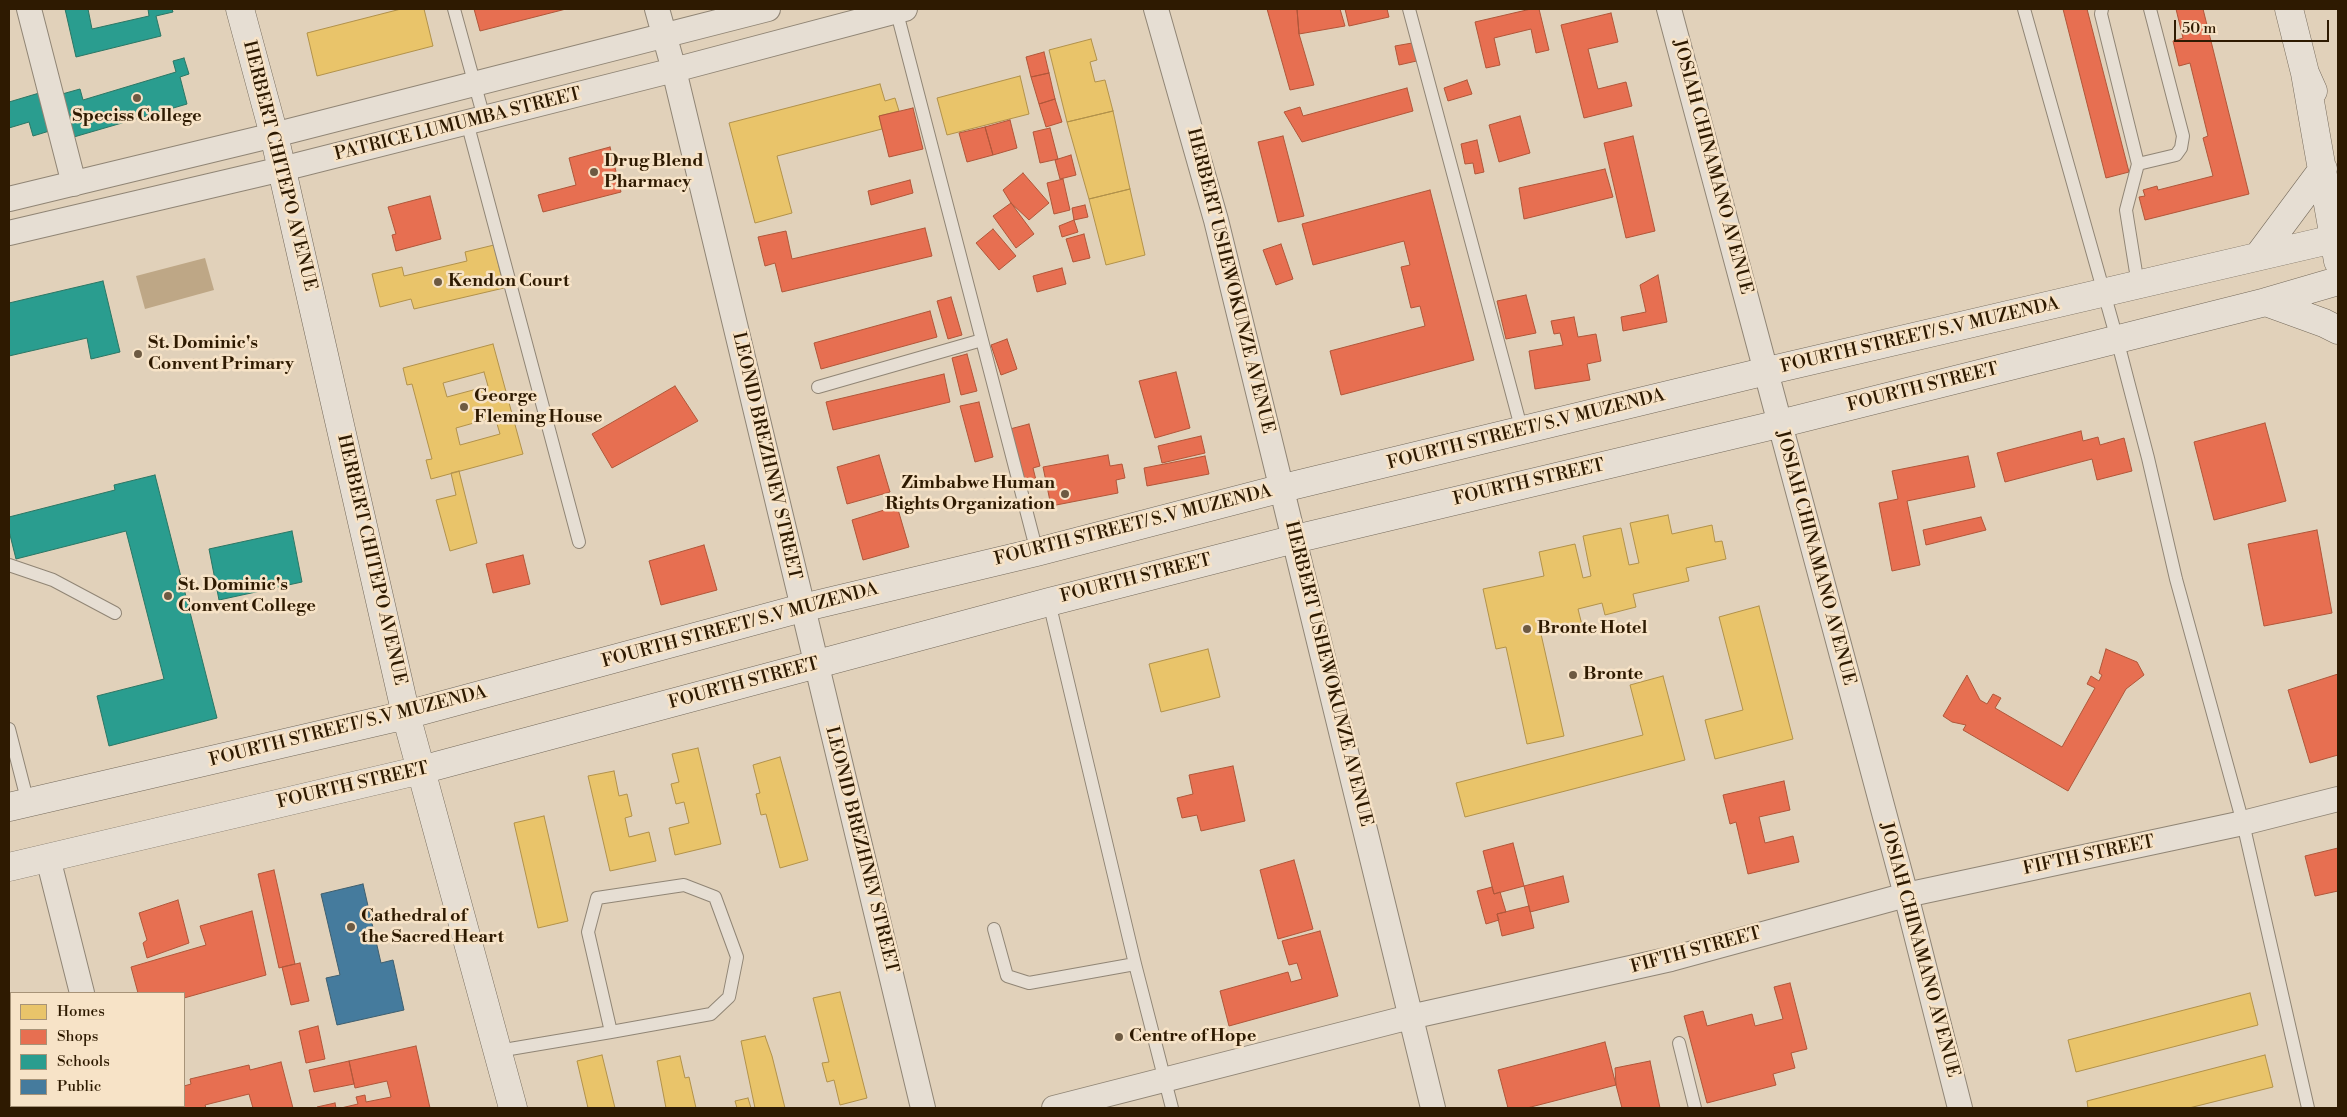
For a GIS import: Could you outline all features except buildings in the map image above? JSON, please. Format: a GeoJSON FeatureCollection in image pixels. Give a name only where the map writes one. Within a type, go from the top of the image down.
{"type":"FeatureCollection","features":[{"type":"Feature","properties":{"kind":"main road","name":"HERBERT CHITEPO AVENUE"},"geometry":{"type":"LineString","coordinates":[[240,9],[282,169],[406,715],[513,1108]]}},
{"type":"Feature","properties":{"kind":"main road"},"geometry":{"type":"LineString","coordinates":[[2259,255],[2337,246],[2330,160],[2289,9]]}},
{"type":"Feature","properties":{"kind":"main road"},"geometry":{"type":"LineString","coordinates":[[2259,255],[2330,160]]}},
{"type":"Feature","properties":{"kind":"main road","name":"FOURTH STREET/ S.V MUZENDA"},"geometry":{"type":"LineString","coordinates":[[18,805],[406,715],[802,608],[1037,552],[1283,488],[1767,371],[2138,286],[2259,255]]}},
{"type":"Feature","properties":{"kind":"main road","name":"FOURTH STREET"},"geometry":{"type":"LineString","coordinates":[[9,868],[421,770],[1049,602],[1295,539],[1779,424],[2266,302],[2338,281]]}},
{"type":"Feature","properties":{"kind":"main road"},"geometry":{"type":"LineString","coordinates":[[2266,302],[2338,330]]}},
{"type":"Feature","properties":{"kind":"street"},"geometry":{"type":"LineString","coordinates":[[29,9],[74,184]]}},
{"type":"Feature","properties":{"kind":"street","name":"LEONID BREZHNEV STREET"},"geometry":{"type":"LineString","coordinates":[[657,9],[674,70],[923,1108]]}},
{"type":"Feature","properties":{"kind":"street","name":"PATRICE LUMUMBA STREET"},"geometry":{"type":"LineString","coordinates":[[9,199],[274,135],[768,9]]}},
{"type":"Feature","properties":{"kind":"street","name":"PATRICE LUMUMBA STREET"},"geometry":{"type":"LineString","coordinates":[[9,233],[282,169],[674,70],[899,9]]}},
{"type":"Feature","properties":{"kind":"street","name":"HERBERT USHEWOKUNZE AVENUE"},"geometry":{"type":"LineString","coordinates":[[1156,9],[1216,220],[1283,488],[1410,1018],[1434,1108]]}},
{"type":"Feature","properties":{"kind":"street","name":"JOSIAH CHINAMANO AVENUE"},"geometry":{"type":"LineString","coordinates":[[1669,9],[1906,895],[1960,1108]]}},
{"type":"Feature","properties":{"kind":"street","name":"FIFTH STREET"},"geometry":{"type":"LineString","coordinates":[[1054,1108],[1410,1018],[1671,959],[1906,895],[2243,823],[2338,799]]}},
{"type":"Feature","properties":{"kind":"street"},"geometry":{"type":"LineString","coordinates":[[48,858],[82,992]]}},
{"type":"Feature","properties":{"kind":"lane"},"geometry":{"type":"LineString","coordinates":[[454,9],[475,84],[475,120],[579,542]]}},
{"type":"Feature","properties":{"kind":"lane"},"geometry":{"type":"LineString","coordinates":[[899,9],[1037,552]]}},
{"type":"Feature","properties":{"kind":"lane"},"geometry":{"type":"LineString","coordinates":[[1410,9],[1522,431]]}},
{"type":"Feature","properties":{"kind":"lane"},"geometry":{"type":"LineString","coordinates":[[2024,9],[2117,339],[2148,458],[2176,579],[2243,823],[2308,1108]]}},
{"type":"Feature","properties":{"kind":"lane"},"geometry":{"type":"LineString","coordinates":[[2102,9],[2101,14],[2138,164],[2126,210],[2138,286]]}},
{"type":"Feature","properties":{"kind":"lane"},"geometry":{"type":"LineString","coordinates":[[2138,164],[2176,155],[2182,148],[2183,136],[2150,9]]}},
{"type":"Feature","properties":{"kind":"lane"},"geometry":{"type":"LineString","coordinates":[[818,387],[982,340]]}},
{"type":"Feature","properties":{"kind":"lane"},"geometry":{"type":"LineString","coordinates":[[9,565],[53,580],[115,613]]}},
{"type":"Feature","properties":{"kind":"lane"},"geometry":{"type":"LineString","coordinates":[[1049,602],[1135,964],[1172,1108]]}},
{"type":"Feature","properties":{"kind":"lane"},"geometry":{"type":"LineString","coordinates":[[9,729],[18,805]]}},
{"type":"Feature","properties":{"kind":"lane"},"geometry":{"type":"LineString","coordinates":[[498,1051],[610,1032],[712,1014],[729,997],[737,957],[715,897],[684,885],[598,898],[588,932],[610,1032]]}},
{"type":"Feature","properties":{"kind":"lane"},"geometry":{"type":"LineString","coordinates":[[994,929],[1007,976],[1029,983],[1135,964]]}},
{"type":"Feature","properties":{"kind":"lane"},"geometry":{"type":"LineString","coordinates":[[1679,1043],[1694,1108]]}},
{"type":"Feature","properties":{"kind":"shaded area"},"geometry":{"type":"Polygon","coordinates":[[[205,258],[214,290],[145,309],[136,276],[205,258]]]}},
{"type":"Feature","properties":{"kind":"place","name":"Speciss College"},"geometry":{"type":"Point","coordinates":[137,98]}},
{"type":"Feature","properties":{"kind":"place","name":"Drug Blend Pharmacy"},"geometry":{"type":"Point","coordinates":[594,172]}},
{"type":"Feature","properties":{"kind":"place","name":"Kendon Court"},"geometry":{"type":"Point","coordinates":[438,282]}},
{"type":"Feature","properties":{"kind":"place","name":"St. Dominic's Convent Primary"},"geometry":{"type":"Point","coordinates":[138,354]}},
{"type":"Feature","properties":{"kind":"place","name":"George Fleming House"},"geometry":{"type":"Point","coordinates":[464,407]}},
{"type":"Feature","properties":{"kind":"place","name":"Zimbabwe Human Rights Organization"},"geometry":{"type":"Point","coordinates":[1065,494]}},
{"type":"Feature","properties":{"kind":"place","name":"St. Dominic's Convent College"},"geometry":{"type":"Point","coordinates":[168,596]}},
{"type":"Feature","properties":{"kind":"place","name":"Bronte Hotel"},"geometry":{"type":"Point","coordinates":[1527,629]}},
{"type":"Feature","properties":{"kind":"place","name":"Bronte"},"geometry":{"type":"Point","coordinates":[1573,675]}},
{"type":"Feature","properties":{"kind":"place","name":"Cathedral of the Sacred Heart"},"geometry":{"type":"Point","coordinates":[351,927]}},
{"type":"Feature","properties":{"kind":"place","name":"Centre of Hope"},"geometry":{"type":"Point","coordinates":[1119,1037]}}]}
